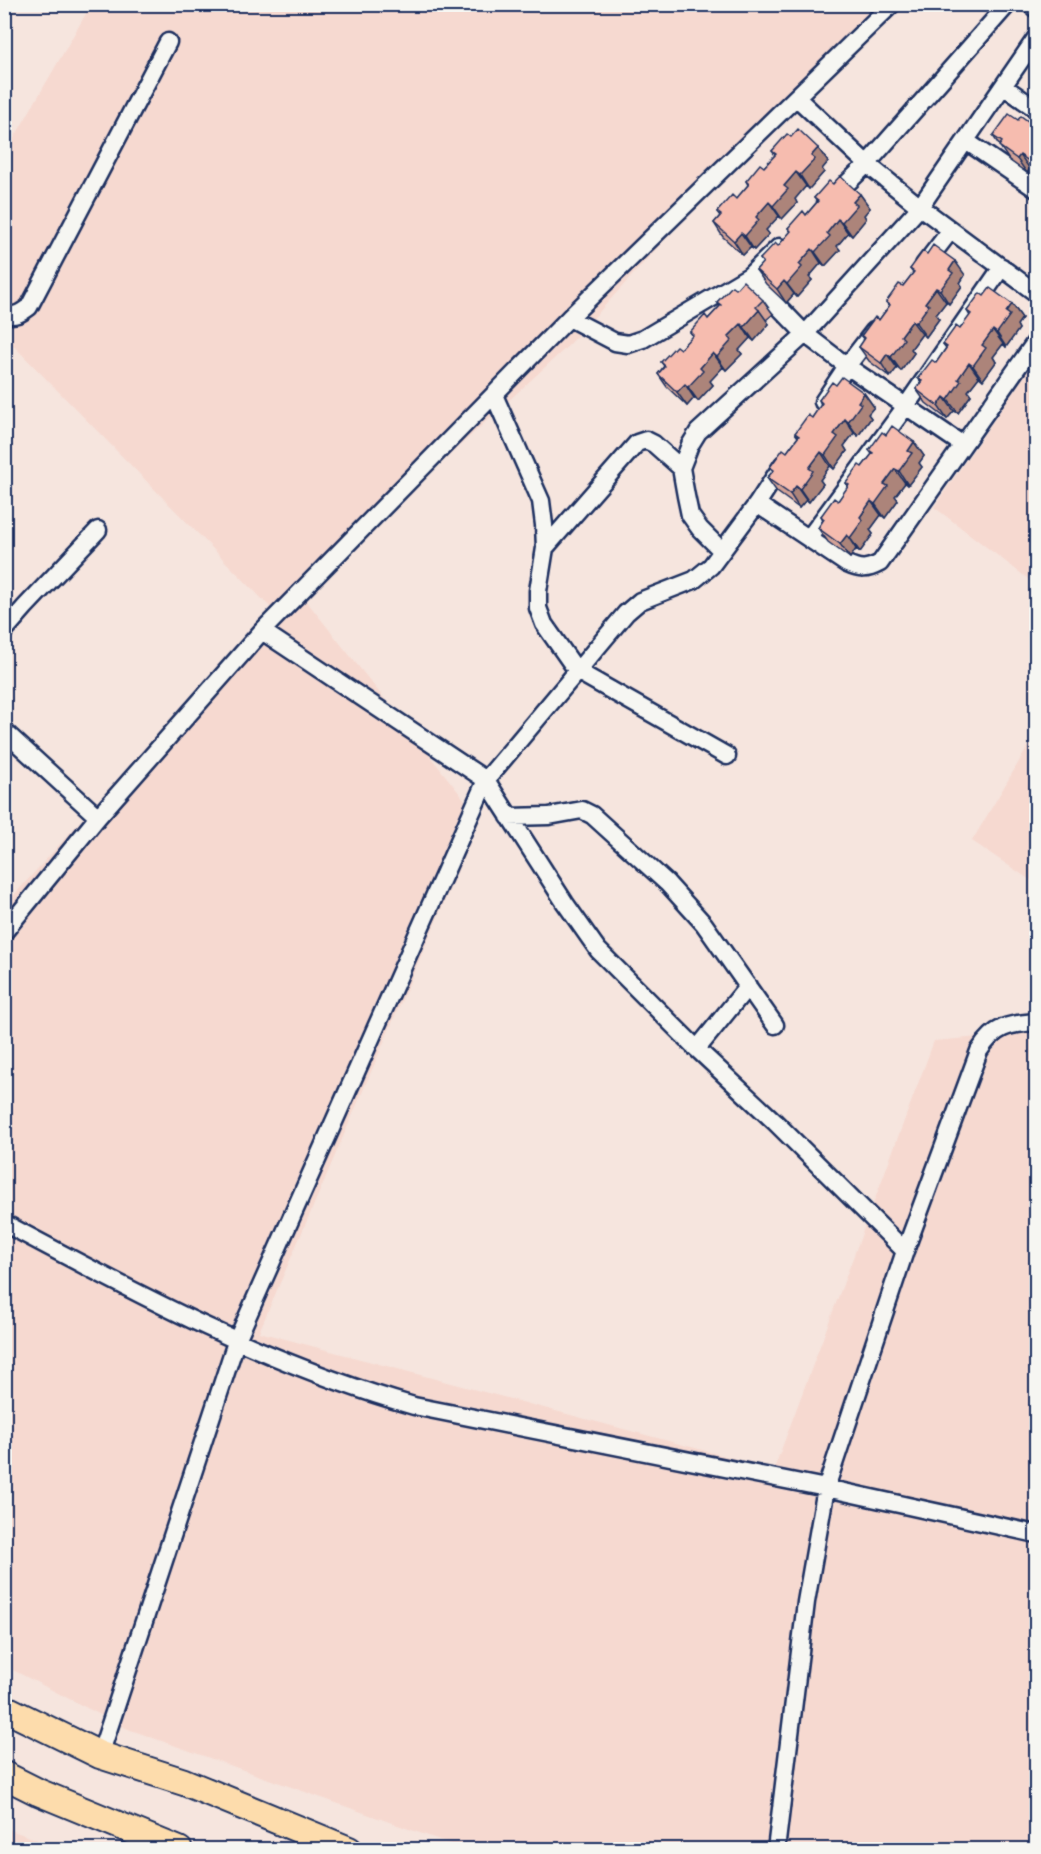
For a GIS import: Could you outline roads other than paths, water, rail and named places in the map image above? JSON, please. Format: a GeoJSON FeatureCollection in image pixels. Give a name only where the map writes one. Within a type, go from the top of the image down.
{"type":"FeatureCollection","features":[{"type":"Feature","properties":{"kind":"main road"},"geometry":{"type":"LineString","coordinates":[[4,1707],[100,1755],[184,1782],[349,1850]]}},
{"type":"Feature","properties":{"kind":"main road"},"geometry":{"type":"LineString","coordinates":[[4,1775],[38,1792],[179,1850]]}},
{"type":"Feature","properties":{"kind":"street"},"geometry":{"type":"LineString","coordinates":[[4,932],[98,817],[262,631],[569,318],[892,4]]}},
{"type":"Feature","properties":{"kind":"street"},"geometry":{"type":"LineString","coordinates":[[825,204],[867,164],[1008,4]]}},
{"type":"Feature","properties":{"kind":"street"},"geometry":{"type":"LineString","coordinates":[[1030,4],[1036,9]]}},
{"type":"Feature","properties":{"kind":"street"},"geometry":{"type":"LineString","coordinates":[[722,551],[700,529],[690,515],[681,468],[690,444],[698,432],[805,334],[920,207],[1036,38]]}},
{"type":"Feature","properties":{"kind":"street"},"geometry":{"type":"LineString","coordinates":[[4,313],[20,315],[29,308],[168,42]]}},
{"type":"Feature","properties":{"kind":"street"},"geometry":{"type":"LineString","coordinates":[[1003,86],[1036,109]]}},
{"type":"Feature","properties":{"kind":"street"},"geometry":{"type":"LineString","coordinates":[[797,98],[867,164],[920,207],[1036,293]]}},
{"type":"Feature","properties":{"kind":"street"},"geometry":{"type":"LineString","coordinates":[[966,141],[1036,189]]}},
{"type":"Feature","properties":{"kind":"street"},"geometry":{"type":"LineString","coordinates":[[916,275],[951,230]]}},
{"type":"Feature","properties":{"kind":"street"},"geometry":{"type":"LineString","coordinates":[[569,318],[615,342],[628,344],[643,339],[749,276],[791,236]]}},
{"type":"Feature","properties":{"kind":"street"},"geometry":{"type":"LineString","coordinates":[[809,538],[906,406],[1002,267]]}},
{"type":"Feature","properties":{"kind":"street"},"geometry":{"type":"LineString","coordinates":[[749,276],[805,334],[847,366],[963,445]]}},
{"type":"Feature","properties":{"kind":"street"},"geometry":{"type":"LineString","coordinates":[[815,415],[847,366],[882,320]]}},
{"type":"Feature","properties":{"kind":"street"},"geometry":{"type":"LineString","coordinates":[[757,504],[859,569],[870,568],[880,563],[1036,341]]}},
{"type":"Feature","properties":{"kind":"street"},"geometry":{"type":"LineString","coordinates":[[494,395],[541,501],[545,548],[538,591],[538,608],[544,624],[577,671],[727,756]]}},
{"type":"Feature","properties":{"kind":"street"},"geometry":{"type":"LineString","coordinates":[[545,548],[637,443],[646,440],[654,444],[681,468]]}},
{"type":"Feature","properties":{"kind":"street"},"geometry":{"type":"LineString","coordinates":[[100,1755],[236,1341],[486,780],[626,613],[640,601],[694,580],[711,566],[757,504],[789,454]]}},
{"type":"Feature","properties":{"kind":"street"},"geometry":{"type":"LineString","coordinates":[[4,631],[98,530]]}},
{"type":"Feature","properties":{"kind":"street"},"geometry":{"type":"LineString","coordinates":[[262,631],[486,780],[598,950],[905,1251]]}},
{"type":"Feature","properties":{"kind":"street"},"geometry":{"type":"LineString","coordinates":[[4,731],[98,817]]}},
{"type":"Feature","properties":{"kind":"street"},"geometry":{"type":"LineString","coordinates":[[509,817],[549,816],[582,810],[592,815],[675,891],[704,924],[775,1025]]}},
{"type":"Feature","properties":{"kind":"street"},"geometry":{"type":"LineString","coordinates":[[697,1049],[748,986]]}},
{"type":"Feature","properties":{"kind":"street"},"geometry":{"type":"LineString","coordinates":[[776,1850],[806,1602],[826,1488],[905,1251],[979,1051],[988,1038],[1001,1028],[1036,1022]]}},
{"type":"Feature","properties":{"kind":"street"},"geometry":{"type":"LineString","coordinates":[[4,1223],[147,1299],[236,1341],[383,1398],[826,1488],[1036,1534]]}}]}
